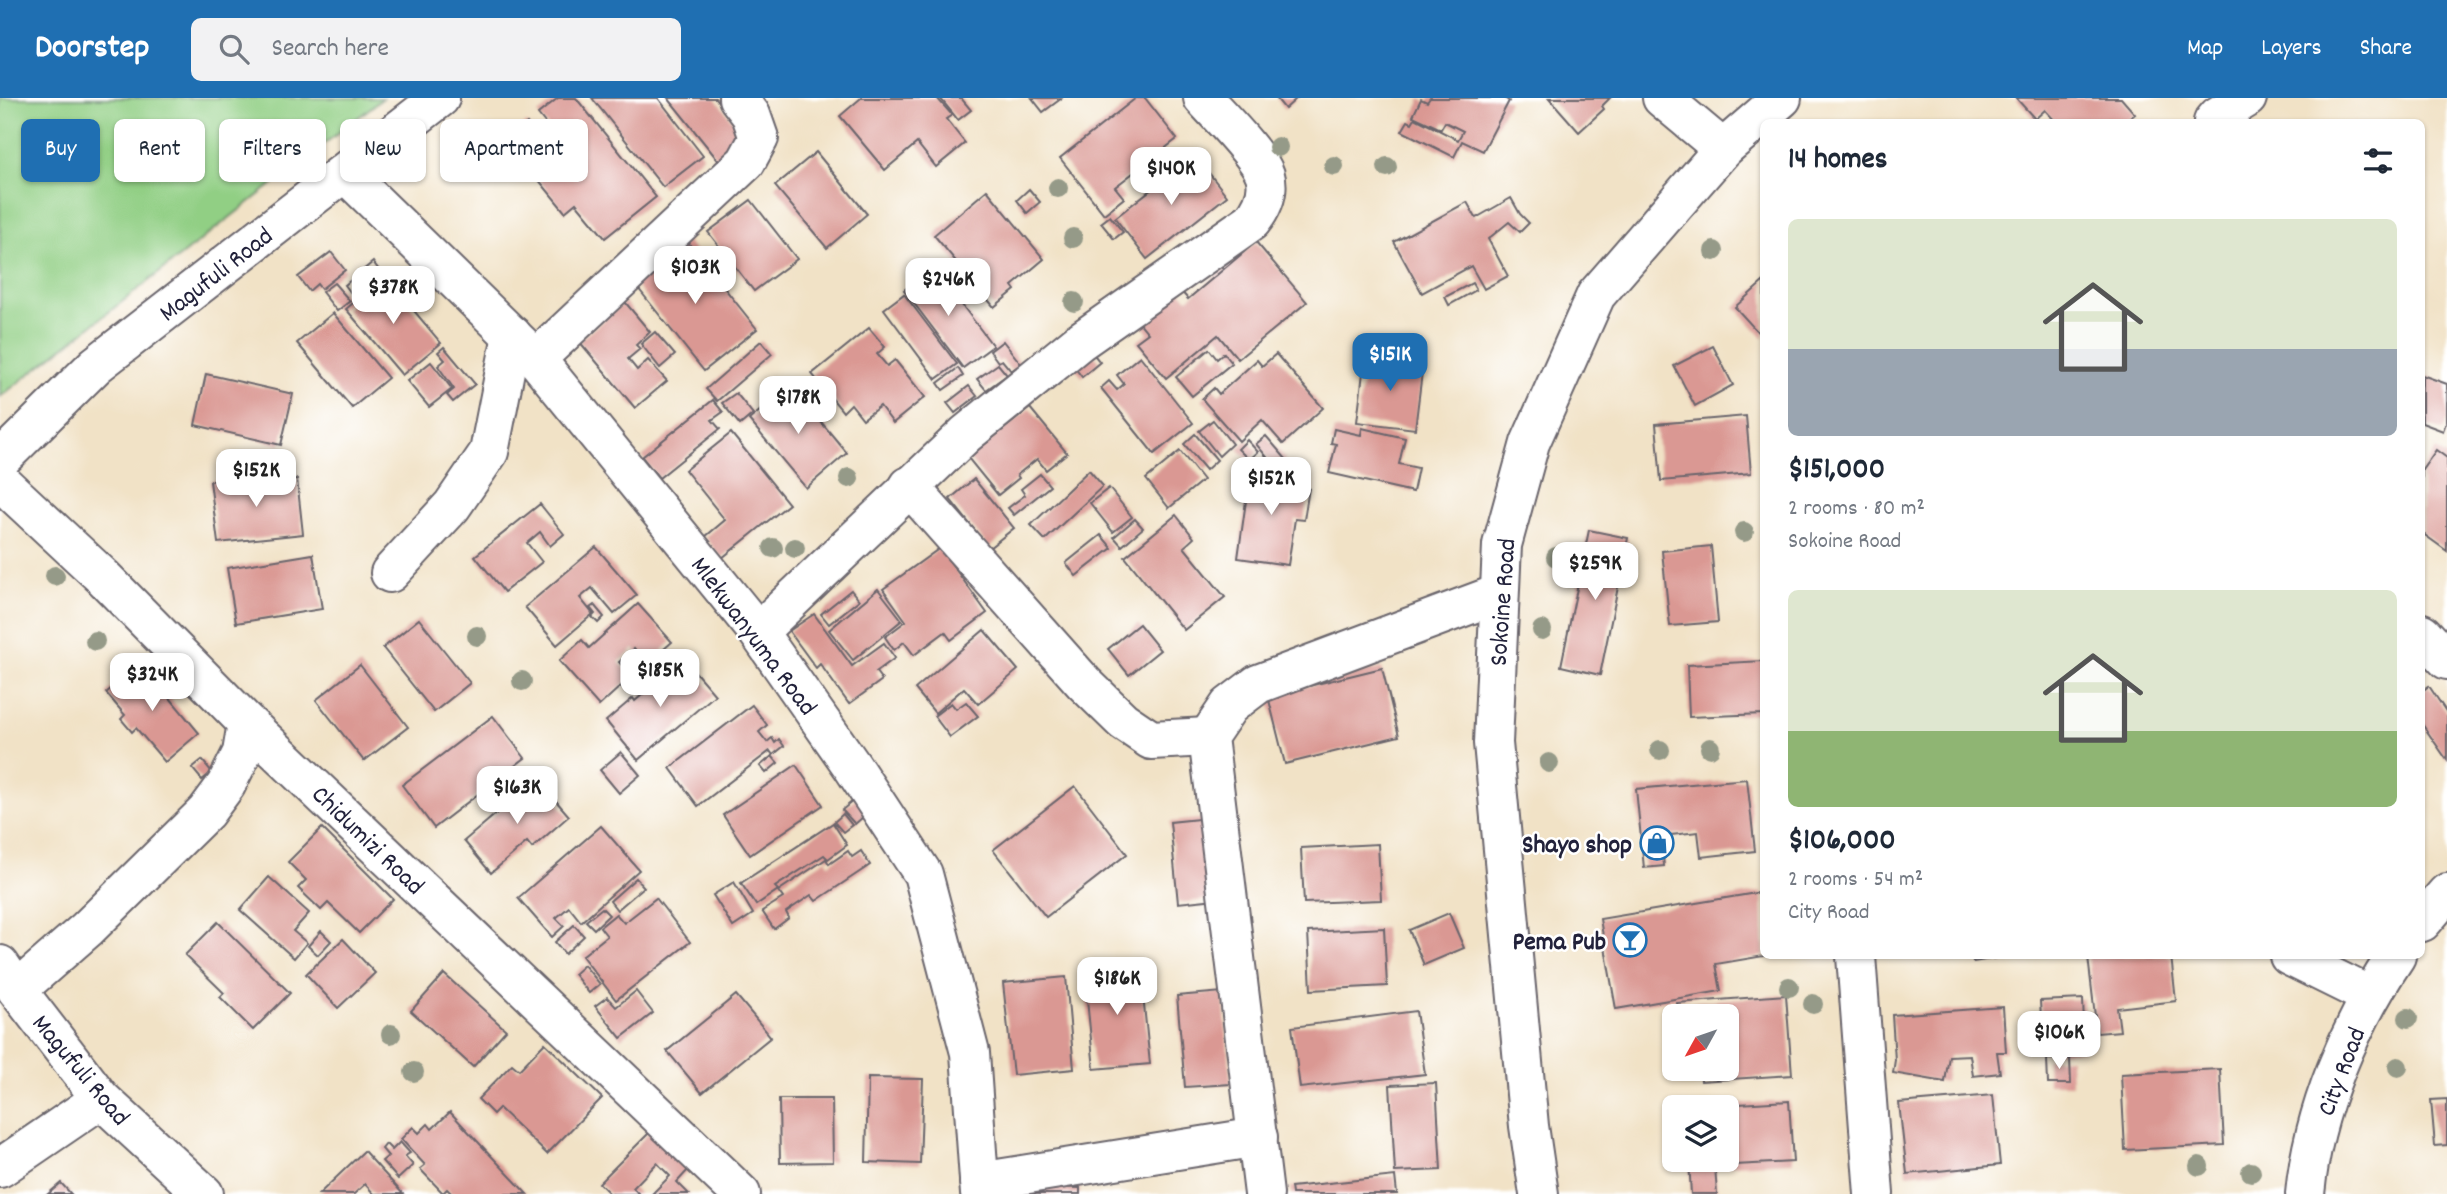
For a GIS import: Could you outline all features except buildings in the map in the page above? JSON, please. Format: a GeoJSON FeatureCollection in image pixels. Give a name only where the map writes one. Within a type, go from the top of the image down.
{"type":"FeatureCollection","features":[{"type":"Feature","properties":{"kind":"street","name":"Magufuli Road"},"geometry":{"type":"LineString","coordinates":[[413,119],[440,98]]}},
{"type":"Feature","properties":{"kind":"street"},"geometry":{"type":"LineString","coordinates":[[390,573],[452,506],[489,453],[524,347],[746,162],[759,138],[751,115],[738,98]]}},
{"type":"Feature","properties":{"kind":"street"},"geometry":{"type":"LineString","coordinates":[[758,632],[966,434],[1079,342],[1252,221],[1262,207],[1266,190],[1265,176],[1256,160],[1203,98]]}},
{"type":"Feature","properties":{"kind":"street"},"geometry":{"type":"LineString","coordinates":[[1662,98],[1723,149]]}},
{"type":"Feature","properties":{"kind":"street","name":"Sokoine Road"},"geometry":{"type":"LineString","coordinates":[[1539,1194],[1529,1126],[1493,743],[1502,545],[1530,443],[1596,295],[1723,149],[1782,98]]}},
{"type":"Feature","properties":{"kind":"street","name":"Magufuli Road"},"geometry":{"type":"LineString","coordinates":[[0,460],[96,365],[340,177]]}},
{"type":"Feature","properties":{"kind":"street","name":"Mlekwanyuma Road"},"geometry":{"type":"LineString","coordinates":[[354,182],[524,347],[758,632],[852,766],[923,874],[970,1053],[980,1188]]}},
{"type":"Feature","properties":{"kind":"street","name":"Chidumizi Road"},"geometry":{"type":"LineString","coordinates":[[0,481],[103,577],[247,723],[741,1194]]}},
{"type":"Feature","properties":{"kind":"street"},"geometry":{"type":"LineString","coordinates":[[909,486],[1084,682],[1123,721],[1150,740],[1208,737]]}},
{"type":"Feature","properties":{"kind":"street"},"geometry":{"type":"LineString","coordinates":[[1264,1194],[1208,737],[1228,706],[1258,684],[1498,594]]}},
{"type":"Feature","properties":{"kind":"street"},"geometry":{"type":"LineString","coordinates":[[2425,636],[2447,660]]}},
{"type":"Feature","properties":{"kind":"street"},"geometry":{"type":"LineString","coordinates":[[8,978],[87,929],[206,812],[226,785],[242,753],[247,723]]}},
{"type":"Feature","properties":{"kind":"street"},"geometry":{"type":"LineString","coordinates":[[2425,919],[2447,893]]}},
{"type":"Feature","properties":{"kind":"street"},"geometry":{"type":"LineString","coordinates":[[1856,959],[1874,1194]]}},
{"type":"Feature","properties":{"kind":"street"},"geometry":{"type":"LineString","coordinates":[[2295,959],[2370,996]]}},
{"type":"Feature","properties":{"kind":"street","name":"City Road"},"geometry":{"type":"LineString","coordinates":[[2305,1194],[2329,1087],[2370,996],[2394,959]]}},
{"type":"Feature","properties":{"kind":"street","name":"Magufuli Road"},"geometry":{"type":"LineString","coordinates":[[8,978],[100,1099],[204,1194]]}},
{"type":"Feature","properties":{"kind":"street"},"geometry":{"type":"LineString","coordinates":[[0,1168],[100,1099]]}},
{"type":"Feature","properties":{"kind":"street"},"geometry":{"type":"LineString","coordinates":[[980,1188],[1258,1137]]}},
{"type":"Feature","properties":{"kind":"green space"},"geometry":{"type":"Polygon","coordinates":[[[0,98],[383,98],[356,119],[340,119],[340,132],[326,142],[326,119],[219,119],[219,182],[275,182],[0,397],[0,98]]]}},
{"type":"Feature","properties":{"kind":"place","name":"Shayo shop"},"geometry":{"type":"Point","coordinates":[1657,843]}},
{"type":"Feature","properties":{"kind":"place","name":"Pema Pub"},"geometry":{"type":"Point","coordinates":[1630,940]}}]}
